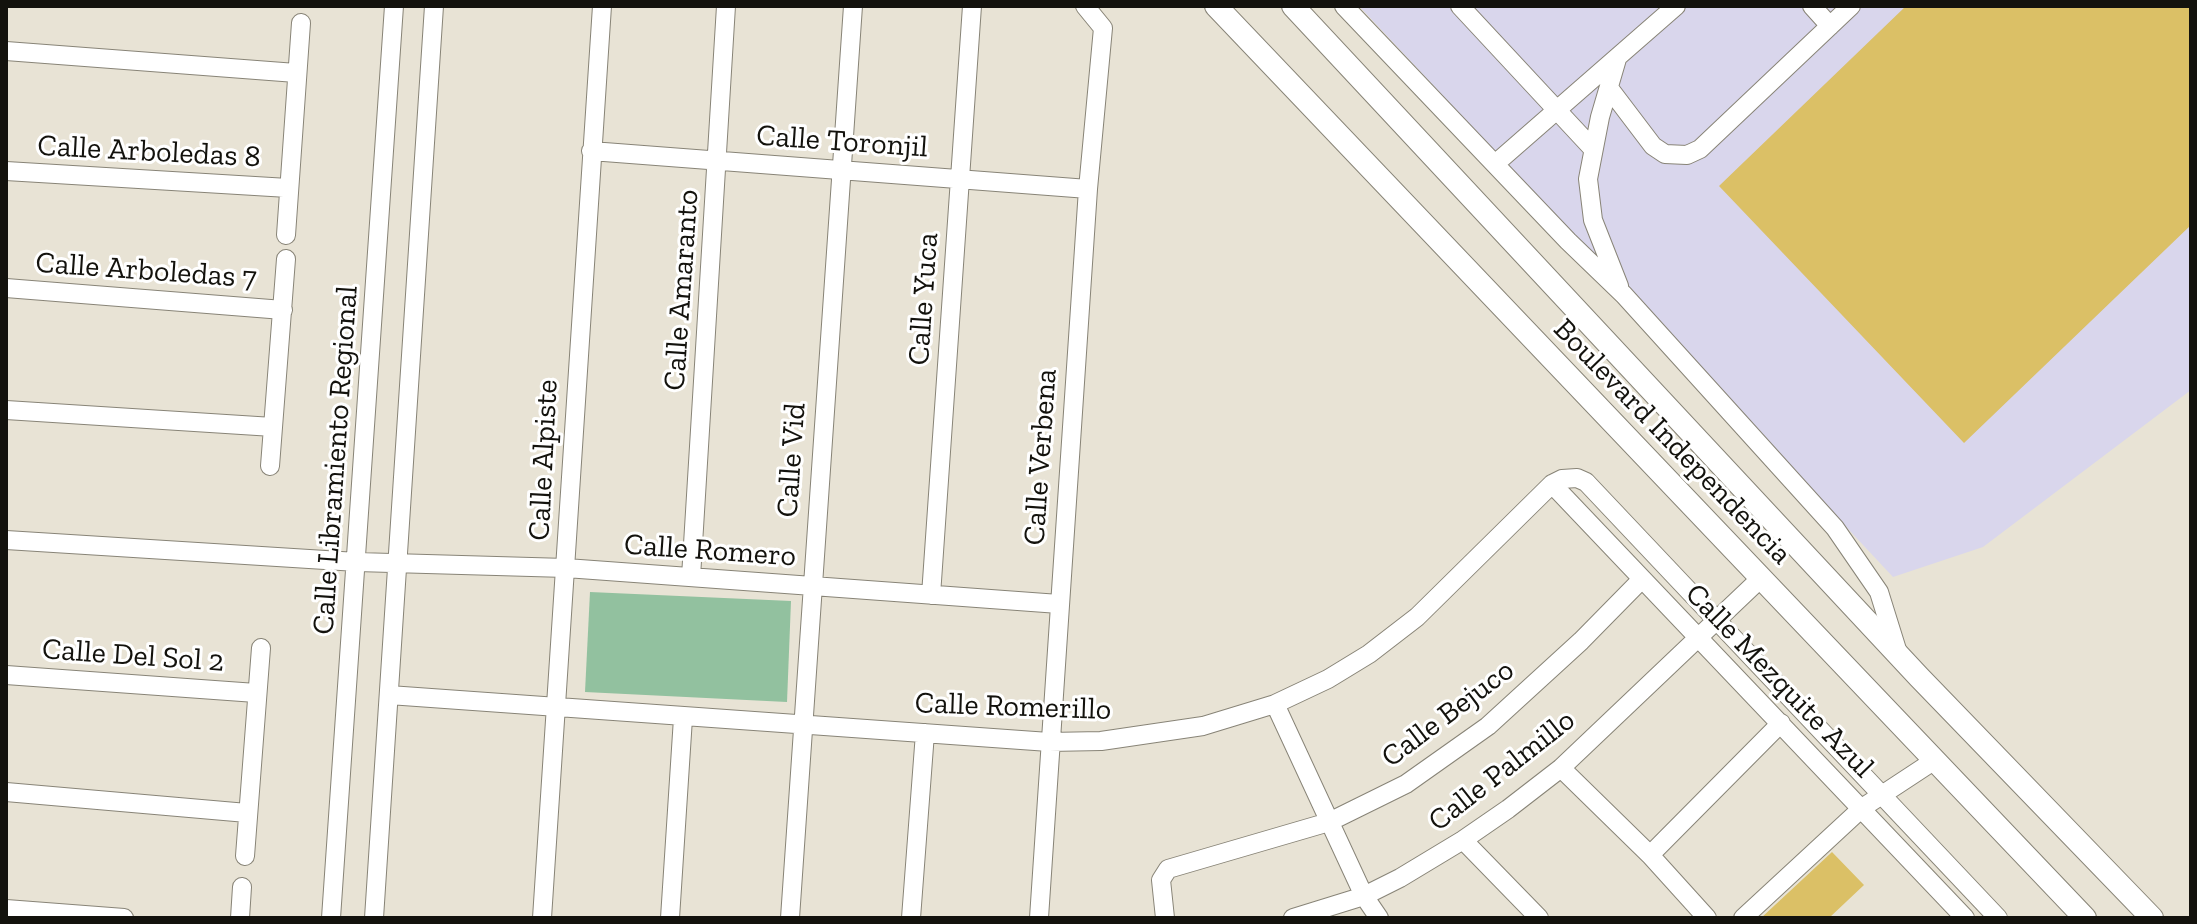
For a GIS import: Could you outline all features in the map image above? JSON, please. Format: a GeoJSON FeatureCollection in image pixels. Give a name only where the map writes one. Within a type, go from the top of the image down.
{"type":"FeatureCollection","features":[{"type":"Feature","properties":{"kind":"main road","name":"Boulevard Independencia"},"geometry":{"type":"LineString","coordinates":[[1216,6],[2085,918]]}},
{"type":"Feature","properties":{"kind":"main road","name":"Boulevard Independencia"},"geometry":{"type":"LineString","coordinates":[[1293,6],[1898,653],[2152,918]]}},
{"type":"Feature","properties":{"kind":"street","name":"Calle Libramiento Regional"},"geometry":{"type":"LineString","coordinates":[[331,918],[394,6]]}},
{"type":"Feature","properties":{"kind":"street"},"geometry":{"type":"LineString","coordinates":[[374,918],[434,6]]}},
{"type":"Feature","properties":{"kind":"street","name":"Calle Alpiste"},"geometry":{"type":"LineString","coordinates":[[542,918],[602,6]]}},
{"type":"Feature","properties":{"kind":"street","name":"Calle Amaranto"},"geometry":{"type":"LineString","coordinates":[[691,577],[726,6]]}},
{"type":"Feature","properties":{"kind":"street","name":"Calle Vid"},"geometry":{"type":"LineString","coordinates":[[790,918],[853,6]]}},
{"type":"Feature","properties":{"kind":"street","name":"Calle Yuca"},"geometry":{"type":"LineString","coordinates":[[931,595],[972,6]]}},
{"type":"Feature","properties":{"kind":"street","name":"Calle Verbena"},"geometry":{"type":"LineString","coordinates":[[1039,918],[1088,189],[1103,28],[1085,6]]}},
{"type":"Feature","properties":{"kind":"street"},"geometry":{"type":"LineString","coordinates":[[1344,6],[1624,295],[1835,528],[1879,592],[1898,653]]}},
{"type":"Feature","properties":{"kind":"street"},"geometry":{"type":"LineString","coordinates":[[1460,6],[1593,149]]}},
{"type":"Feature","properties":{"kind":"street"},"geometry":{"type":"LineString","coordinates":[[1495,164],[1676,6]]}},
{"type":"Feature","properties":{"kind":"street"},"geometry":{"type":"LineString","coordinates":[[1812,6],[1830,26]]}},
{"type":"Feature","properties":{"kind":"street"},"geometry":{"type":"LineString","coordinates":[[1609,88],[1653,146],[1665,154],[1687,155],[1700,149],[1851,6]]}},
{"type":"Feature","properties":{"kind":"street"},"geometry":{"type":"LineString","coordinates":[[286,235],[301,23]]}},
{"type":"Feature","properties":{"kind":"street"},"geometry":{"type":"LineString","coordinates":[[6,51],[296,73]]}},
{"type":"Feature","properties":{"kind":"street"},"geometry":{"type":"LineString","coordinates":[[1617,59],[1588,179],[1593,220],[1624,295]]}},
{"type":"Feature","properties":{"kind":"street","name":"Calle Toronjil"},"geometry":{"type":"LineString","coordinates":[[591,151],[1088,189]]}},
{"type":"Feature","properties":{"kind":"street","name":"Calle Arboledas 8"},"geometry":{"type":"LineString","coordinates":[[6,171],[288,188]]}},
{"type":"Feature","properties":{"kind":"street"},"geometry":{"type":"LineString","coordinates":[[270,466],[286,259]]}},
{"type":"Feature","properties":{"kind":"street","name":"Calle Arboledas 7"},"geometry":{"type":"LineString","coordinates":[[6,288],[283,310]]}},
{"type":"Feature","properties":{"kind":"street"},"geometry":{"type":"LineString","coordinates":[[6,410],[273,427]]}},
{"type":"Feature","properties":{"kind":"street"},"geometry":{"type":"LineString","coordinates":[[1552,484],[1569,477],[1586,482],[1998,918]]}},
{"type":"Feature","properties":{"kind":"street","name":"Calle Mezquite Azul"},"geometry":{"type":"LineString","coordinates":[[1552,484],[1965,918]]}},
{"type":"Feature","properties":{"kind":"street","name":"Calle Romerillo"},"geometry":{"type":"LineString","coordinates":[[389,695],[1049,742],[1101,741],[1203,726],[1275,704],[1328,679],[1369,654],[1460,576],[1552,484]]}},
{"type":"Feature","properties":{"kind":"street","name":"Calle Romero"},"geometry":{"type":"LineString","coordinates":[[6,540],[357,562],[566,568],[1059,604]]}},
{"type":"Feature","properties":{"kind":"street","name":"Calle Palmillo"},"geometry":{"type":"LineString","coordinates":[[1293,918],[1364,896],[1463,840],[1561,768],[1761,578]]}},
{"type":"Feature","properties":{"kind":"street","name":"Calle Bejuco"},"geometry":{"type":"LineString","coordinates":[[1165,918],[1161,880],[1168,869],[1329,822],[1406,784],[1488,726],[1581,641],[1642,579]]}},
{"type":"Feature","properties":{"kind":"street","name":"Calle Del Sol 2"},"geometry":{"type":"LineString","coordinates":[[245,856],[261,648]]}},
{"type":"Feature","properties":{"kind":"street","name":"Calle Del Sol 2"},"geometry":{"type":"LineString","coordinates":[[6,675],[256,693]]}},
{"type":"Feature","properties":{"kind":"street"},"geometry":{"type":"LineString","coordinates":[[1275,704],[1364,896],[1379,918]]}},
{"type":"Feature","properties":{"kind":"street"},"geometry":{"type":"LineString","coordinates":[[670,918],[683,718]]}},
{"type":"Feature","properties":{"kind":"street"},"geometry":{"type":"LineString","coordinates":[[1650,855],[1781,723]]}},
{"type":"Feature","properties":{"kind":"street"},"geometry":{"type":"LineString","coordinates":[[911,918],[925,733]]}},
{"type":"Feature","properties":{"kind":"street"},"geometry":{"type":"LineString","coordinates":[[1743,918],[1862,808],[1935,760]]}},
{"type":"Feature","properties":{"kind":"street"},"geometry":{"type":"LineString","coordinates":[[1561,768],[1650,855],[1707,918]]}},
{"type":"Feature","properties":{"kind":"street"},"geometry":{"type":"LineString","coordinates":[[6,792],[247,813]]}},
{"type":"Feature","properties":{"kind":"street"},"geometry":{"type":"LineString","coordinates":[[1463,840],[1539,918]]}},
{"type":"Feature","properties":{"kind":"street"},"geometry":{"type":"LineString","coordinates":[[240,918],[242,887]]}},
{"type":"Feature","properties":{"kind":"street"},"geometry":{"type":"LineString","coordinates":[[6,909],[124,918]]}},
{"type":"Feature","properties":{"kind":"shaded area"},"geometry":{"type":"Polygon","coordinates":[[[1359,6],[2191,6],[2191,390],[1983,547],[1893,577],[1359,6]]]}},
{"type":"Feature","properties":{"kind":"green space"},"geometry":{"type":"Polygon","coordinates":[[[590,592],[791,601],[787,702],[585,692],[590,592]]]}},
{"type":"Feature","properties":{"kind":"building"},"geometry":{"type":"Polygon","coordinates":[[[1906,6],[2191,6],[2191,225],[1964,443],[1719,186],[1906,6]]]}},
{"type":"Feature","properties":{"kind":"building"},"geometry":{"type":"Polygon","coordinates":[[[1832,852],[1864,885],[1829,918],[1761,918],[1832,852]]]}}]}
